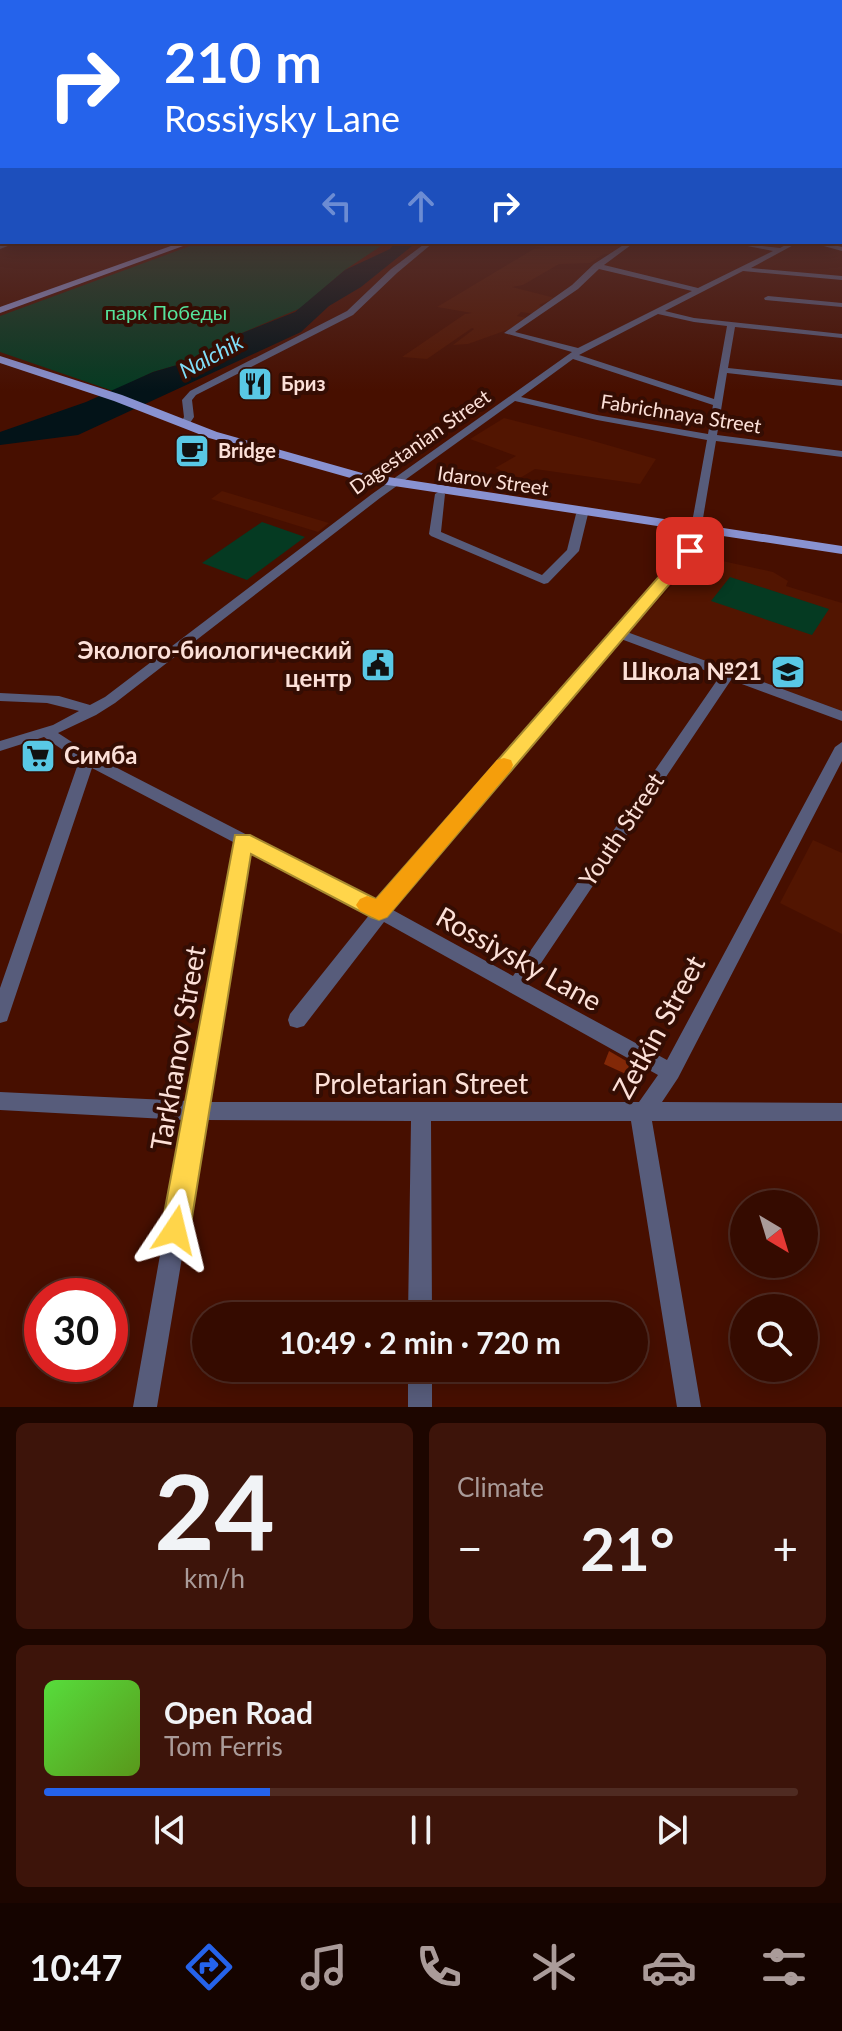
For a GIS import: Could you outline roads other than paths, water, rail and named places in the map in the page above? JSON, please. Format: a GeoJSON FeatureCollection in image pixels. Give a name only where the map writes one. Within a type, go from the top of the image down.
{"type":"FeatureCollection","features":[{"type":"Feature","properties":{"kind":"main road"},"geometry":{"type":"LineString","coordinates":[[0,310],[141,260]]}},
{"type":"Feature","properties":{"kind":"main road"},"geometry":{"type":"LineString","coordinates":[[0,359],[150,416]]}},
{"type":"Feature","properties":{"kind":"main road"},"geometry":{"type":"LineString","coordinates":[[0,367],[86,391]]}},
{"type":"Feature","properties":{"kind":"main road","name":"Idarov Street"},"geometry":{"type":"LineString","coordinates":[[150,416],[393,485],[842,553]]}},
{"type":"Feature","properties":{"kind":"main road","name":"Idarov Street"},"geometry":{"type":"LineString","coordinates":[[150,416],[220,444],[393,485],[697,530]]}},
{"type":"Feature","properties":{"kind":"street"},"geometry":{"type":"LineString","coordinates":[[185,424],[189,417],[187,400],[193,393],[350,313],[408,260]]}},
{"type":"Feature","properties":{"kind":"street"},"geometry":{"type":"LineString","coordinates":[[606,260],[575,287],[508,333],[716,403]]}},
{"type":"Feature","properties":{"kind":"street","name":"Dagestanian Street"},"geometry":{"type":"LineString","coordinates":[[0,746],[46,732],[91,712],[393,485],[576,354],[655,311],[762,260]]}},
{"type":"Feature","properties":{"kind":"street"},"geometry":{"type":"LineString","coordinates":[[597,266],[697,290]]}},
{"type":"Feature","properties":{"kind":"street"},"geometry":{"type":"LineString","coordinates":[[742,269],[842,278]]}},
{"type":"Feature","properties":{"kind":"street"},"geometry":{"type":"LineString","coordinates":[[768,298],[842,305]]}},
{"type":"Feature","properties":{"kind":"street"},"geometry":{"type":"LineString","coordinates":[[655,311],[683,319],[842,336]]}},
{"type":"Feature","properties":{"kind":"street"},"geometry":{"type":"LineString","coordinates":[[297,1020],[377,918],[379,911],[690,551],[697,530],[731,324]]}},
{"type":"Feature","properties":{"kind":"street"},"geometry":{"type":"LineString","coordinates":[[724,370],[842,383]]}},
{"type":"Feature","properties":{"kind":"street","name":"Fabrichnaya Street"},"geometry":{"type":"LineString","coordinates":[[516,398],[588,418],[710,438],[842,454]]}},
{"type":"Feature","properties":{"kind":"street"},"geometry":{"type":"LineString","coordinates":[[440,494],[435,534],[544,580],[573,551],[582,514]]}},
{"type":"Feature","properties":{"kind":"street"},"geometry":{"type":"LineString","coordinates":[[617,633],[842,716]]}},
{"type":"Feature","properties":{"kind":"street","name":"Youth Street"},"geometry":{"type":"LineString","coordinates":[[515,987],[728,674]]}},
{"type":"Feature","properties":{"kind":"street"},"geometry":{"type":"LineString","coordinates":[[0,697],[65,702],[91,712]]}},
{"type":"Feature","properties":{"kind":"street","name":"Rossiysky Lane"},"geometry":{"type":"LineString","coordinates":[[46,732],[87,759],[379,911],[671,1072]]}},
{"type":"Feature","properties":{"kind":"street","name":"Zetkin Street"},"geometry":{"type":"LineString","coordinates":[[689,1407],[641,1123],[646,1109],[671,1072],[842,747]]}},
{"type":"Feature","properties":{"kind":"street"},"geometry":{"type":"LineString","coordinates":[[0,1015],[87,759]]}},
{"type":"Feature","properties":{"kind":"street","name":"Tarkhanov Street"},"geometry":{"type":"LineString","coordinates":[[145,1407],[243,841]]}},
{"type":"Feature","properties":{"kind":"street","name":"Proletarian Street"},"geometry":{"type":"LineString","coordinates":[[0,1101],[196,1111],[577,1112],[646,1109],[842,1112]]}},
{"type":"Feature","properties":{"kind":"street"},"geometry":{"type":"LineString","coordinates":[[420,1302],[421,1111]]}},
{"type":"Feature","properties":{"kind":"street"},"geometry":{"type":"LineString","coordinates":[[420,1382],[420,1407]]}},
{"type":"Feature","properties":{"kind":"water","name":"Nalchik"},"geometry":{"type":"Polygon","coordinates":[[[367,260],[395,260],[361,287],[329,306],[301,332],[78,435],[0,445],[0,432],[86,402],[153,372],[184,363],[237,335],[295,312],[345,270],[367,260]]]}},
{"type":"Feature","properties":{"kind":"place","name":"Бриз"},"geometry":{"type":"Point","coordinates":[255,384]}},
{"type":"Feature","properties":{"kind":"place","name":"Bridge"},"geometry":{"type":"Point","coordinates":[192,451]}},
{"type":"Feature","properties":{"kind":"place","name":"Эколого-биологический центр"},"geometry":{"type":"Point","coordinates":[378,665]}},
{"type":"Feature","properties":{"kind":"place","name":"Школа №21"},"geometry":{"type":"Point","coordinates":[788,672]}},
{"type":"Feature","properties":{"kind":"place","name":"Симба"},"geometry":{"type":"Point","coordinates":[38,756]}},
{"type":"Feature","properties":{"kind":"park label","name":"парк Победы"},"geometry":{"type":"Point","coordinates":[166,313]}}]}
